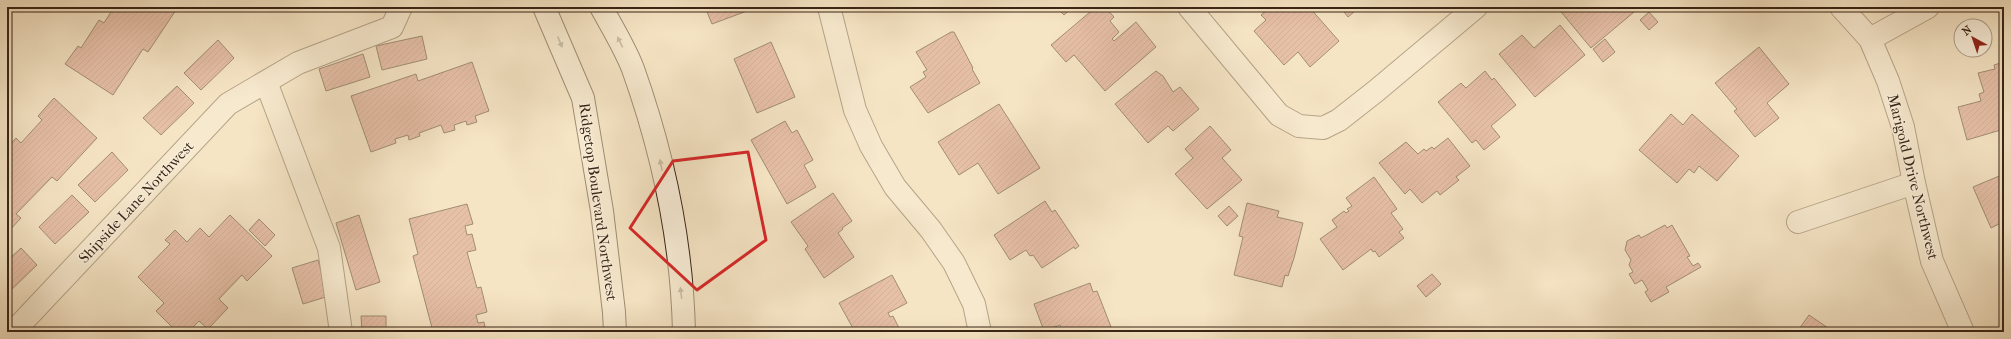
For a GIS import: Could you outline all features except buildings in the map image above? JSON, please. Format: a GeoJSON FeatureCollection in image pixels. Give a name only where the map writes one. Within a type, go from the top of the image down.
{"type":"FeatureCollection","features":[{"type":"Feature","properties":{"kind":"street","name":"Shipside Lane Northwest"},"geometry":{"type":"LineString","coordinates":[[14,332],[228,104],[298,63],[392,27],[401,7]]}},
{"type":"Feature","properties":{"kind":"street","name":"Ridgetop Boulevard Northwest"},"geometry":{"type":"LineString","coordinates":[[544,7],[583,98],[602,211],[614,312],[614,332]]}},
{"type":"Feature","properties":{"kind":"street"},"geometry":{"type":"LineString","coordinates":[[601,7],[633,68],[660,159],[675,237],[684,332]]}},
{"type":"Feature","properties":{"kind":"street"},"geometry":{"type":"LineString","coordinates":[[829,7],[855,110],[871,146],[895,188],[931,230],[954,263],[974,304],[980,332]]}},
{"type":"Feature","properties":{"kind":"street"},"geometry":{"type":"LineString","coordinates":[[1189,7],[1279,115],[1299,126],[1323,128],[1339,120],[1376,91],[1476,7]]}},
{"type":"Feature","properties":{"kind":"street","name":"Marigold Drive Northwest"},"geometry":{"type":"LineString","coordinates":[[1841,7],[1870,39],[1888,81],[1903,127],[1932,261],[1963,332]]}},
{"type":"Feature","properties":{"kind":"street"},"geometry":{"type":"LineString","coordinates":[[1870,39],[1928,7]]}},
{"type":"Feature","properties":{"kind":"street"},"geometry":{"type":"LineString","coordinates":[[266,82],[329,248],[340,332]]}},
{"type":"Feature","properties":{"kind":"street"},"geometry":{"type":"LineString","coordinates":[[1798,222],[1914,183]]}},
{"type":"Feature","properties":{"kind":"highlighted area"},"geometry":{"type":"Polygon","coordinates":[[[748,152],[766,240],[697,290],[630,228],[673,161],[748,152]]]}}]}
